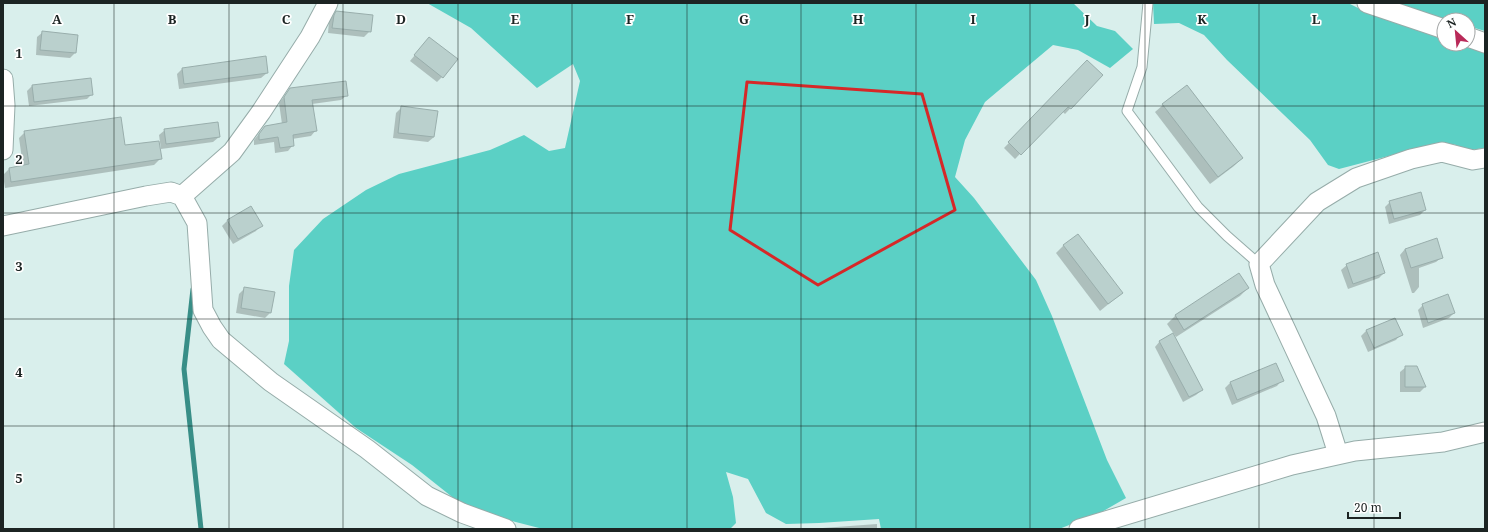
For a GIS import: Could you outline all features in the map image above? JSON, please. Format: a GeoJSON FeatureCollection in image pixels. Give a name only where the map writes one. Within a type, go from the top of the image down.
{"type":"FeatureCollection","features":[{"type":"Feature","properties":{"kind":"street"},"geometry":{"type":"LineString","coordinates":[[182,196],[232,152],[261,112],[306,44],[328,3]]}},
{"type":"Feature","properties":{"kind":"street"},"geometry":{"type":"LineString","coordinates":[[1367,3],[1436,26]]}},
{"type":"Feature","properties":{"kind":"street"},"geometry":{"type":"LineString","coordinates":[[3,79],[5,105],[3,150]]}},
{"type":"Feature","properties":{"kind":"street"},"geometry":{"type":"LineString","coordinates":[[1338,454],[1326,416],[1265,285],[1258,264],[1317,202],[1356,178],[1410,159],[1442,152],[1473,160],[1485,158]]}},
{"type":"Feature","properties":{"kind":"street"},"geometry":{"type":"LineString","coordinates":[[3,226],[146,196],[171,192],[182,196],[197,223],[203,310],[221,340],[271,382],[367,449],[427,496],[462,513],[506,529]]}},
{"type":"Feature","properties":{"kind":"street"},"geometry":{"type":"LineString","coordinates":[[1079,529],[1292,465],[1338,454],[1443,442],[1485,432]]}},
{"type":"Feature","properties":{"kind":"lane"},"geometry":{"type":"LineString","coordinates":[[1148,3],[1142,67],[1127,112],[1198,207],[1258,264]]}},
{"type":"Feature","properties":{"kind":"highlighted area"},"geometry":{"type":"Polygon","coordinates":[[[747,82],[922,94],[955,210],[818,285],[730,230],[747,82]]]}},
{"type":"Feature","properties":{"kind":"shaded area"},"geometry":{"type":"Polygon","coordinates":[[[427,3],[1073,3],[1097,26],[1115,31],[1133,49],[1110,68],[1078,50],[1053,45],[985,102],[965,140],[955,177],[974,198],[1036,280],[1052,316],[1107,460],[1126,498],[1100,513],[1059,529],[881,529],[879,519],[786,524],[766,513],[748,479],[726,472],[733,497],[736,523],[730,529],[543,529],[493,516],[456,500],[412,465],[356,428],[284,364],[289,341],[289,286],[294,250],[323,219],[366,190],[399,174],[490,150],[524,135],[549,151],[565,148],[580,81],[573,64],[537,88],[471,28],[427,3]]]}},
{"type":"Feature","properties":{"kind":"shaded area"},"geometry":{"type":"Polygon","coordinates":[[[1153,3],[1348,3],[1370,14],[1436,35],[1436,52],[1476,52],[1476,47],[1485,50],[1485,148],[1470,150],[1453,144],[1404,152],[1339,169],[1328,165],[1310,140],[1227,60],[1204,35],[1179,23],[1154,24],[1153,3]]]}},
{"type":"Feature","properties":{"kind":"shaded area"},"geometry":{"type":"Polygon","coordinates":[[[1392,3],[1485,3],[1485,31],[1476,28],[1476,12],[1436,12],[1436,16],[1392,3]]]}},
{"type":"Feature","properties":{"kind":"building"},"geometry":{"type":"Polygon","coordinates":[[[336,11],[373,15],[371,32],[332,28],[336,11]]]}},
{"type":"Feature","properties":{"kind":"building"},"geometry":{"type":"Polygon","coordinates":[[[42,31],[78,35],[76,53],[40,50],[42,31]]]}},
{"type":"Feature","properties":{"kind":"building"},"geometry":{"type":"Polygon","coordinates":[[[429,37],[458,59],[443,78],[414,55],[429,37]]]}},
{"type":"Feature","properties":{"kind":"building"},"geometry":{"type":"Polygon","coordinates":[[[266,56],[268,73],[184,84],[182,68],[266,56]]]}},
{"type":"Feature","properties":{"kind":"building"},"geometry":{"type":"Polygon","coordinates":[[[1087,60],[1103,75],[1071,109],[1068,107],[1021,155],[1008,142],[1087,60]]]}},
{"type":"Feature","properties":{"kind":"building"},"geometry":{"type":"Polygon","coordinates":[[[91,78],[93,95],[34,102],[32,85],[91,78]]]}},
{"type":"Feature","properties":{"kind":"building"},"geometry":{"type":"Polygon","coordinates":[[[346,81],[348,96],[312,100],[317,131],[293,135],[294,146],[280,148],[278,137],[259,140],[259,134],[265,126],[287,122],[284,97],[290,88],[346,81]]]}},
{"type":"Feature","properties":{"kind":"building"},"geometry":{"type":"Polygon","coordinates":[[[1187,85],[1243,158],[1218,177],[1162,104],[1187,85]]]}},
{"type":"Feature","properties":{"kind":"building"},"geometry":{"type":"Polygon","coordinates":[[[401,106],[438,111],[434,137],[398,133],[401,106]]]}},
{"type":"Feature","properties":{"kind":"building"},"geometry":{"type":"Polygon","coordinates":[[[121,117],[125,145],[159,141],[162,159],[11,182],[9,168],[29,164],[24,131],[121,117]]]}},
{"type":"Feature","properties":{"kind":"building"},"geometry":{"type":"Polygon","coordinates":[[[218,122],[220,137],[166,144],[164,129],[218,122]]]}},
{"type":"Feature","properties":{"kind":"building"},"geometry":{"type":"Polygon","coordinates":[[[1421,192],[1426,210],[1394,219],[1389,201],[1421,192]]]}},
{"type":"Feature","properties":{"kind":"building"},"geometry":{"type":"Polygon","coordinates":[[[251,206],[263,226],[238,239],[227,220],[251,206]]]}},
{"type":"Feature","properties":{"kind":"building"},"geometry":{"type":"Polygon","coordinates":[[[1078,234],[1123,293],[1108,304],[1063,245],[1078,234]]]}},
{"type":"Feature","properties":{"kind":"building"},"geometry":{"type":"Polygon","coordinates":[[[1437,238],[1443,258],[1411,268],[1405,249],[1437,238]]]}},
{"type":"Feature","properties":{"kind":"building"},"geometry":{"type":"Polygon","coordinates":[[[1378,252],[1385,273],[1353,284],[1346,264],[1378,252]]]}},
{"type":"Feature","properties":{"kind":"building"},"geometry":{"type":"Polygon","coordinates":[[[1239,273],[1249,288],[1184,330],[1175,315],[1239,273]]]}},
{"type":"Feature","properties":{"kind":"building"},"geometry":{"type":"Polygon","coordinates":[[[244,287],[275,292],[271,313],[241,308],[244,287]]]}},
{"type":"Feature","properties":{"kind":"building"},"geometry":{"type":"Polygon","coordinates":[[[1448,294],[1455,313],[1428,323],[1422,304],[1448,294]]]}},
{"type":"Feature","properties":{"kind":"building"},"geometry":{"type":"Polygon","coordinates":[[[1395,318],[1403,335],[1374,348],[1366,330],[1395,318]]]}},
{"type":"Feature","properties":{"kind":"building"},"geometry":{"type":"Polygon","coordinates":[[[1173,333],[1203,390],[1189,397],[1159,341],[1173,333]]]}},
{"type":"Feature","properties":{"kind":"building"},"geometry":{"type":"Polygon","coordinates":[[[1276,363],[1284,381],[1237,400],[1230,382],[1276,363]]]}},
{"type":"Feature","properties":{"kind":"building"},"geometry":{"type":"Polygon","coordinates":[[[1405,366],[1417,366],[1426,387],[1405,387],[1405,366]]]}},
{"type":"Feature","properties":{"kind":"waterway"},"geometry":{"type":"LineString","coordinates":[[193,289],[184,369],[201,529]]}}]}
